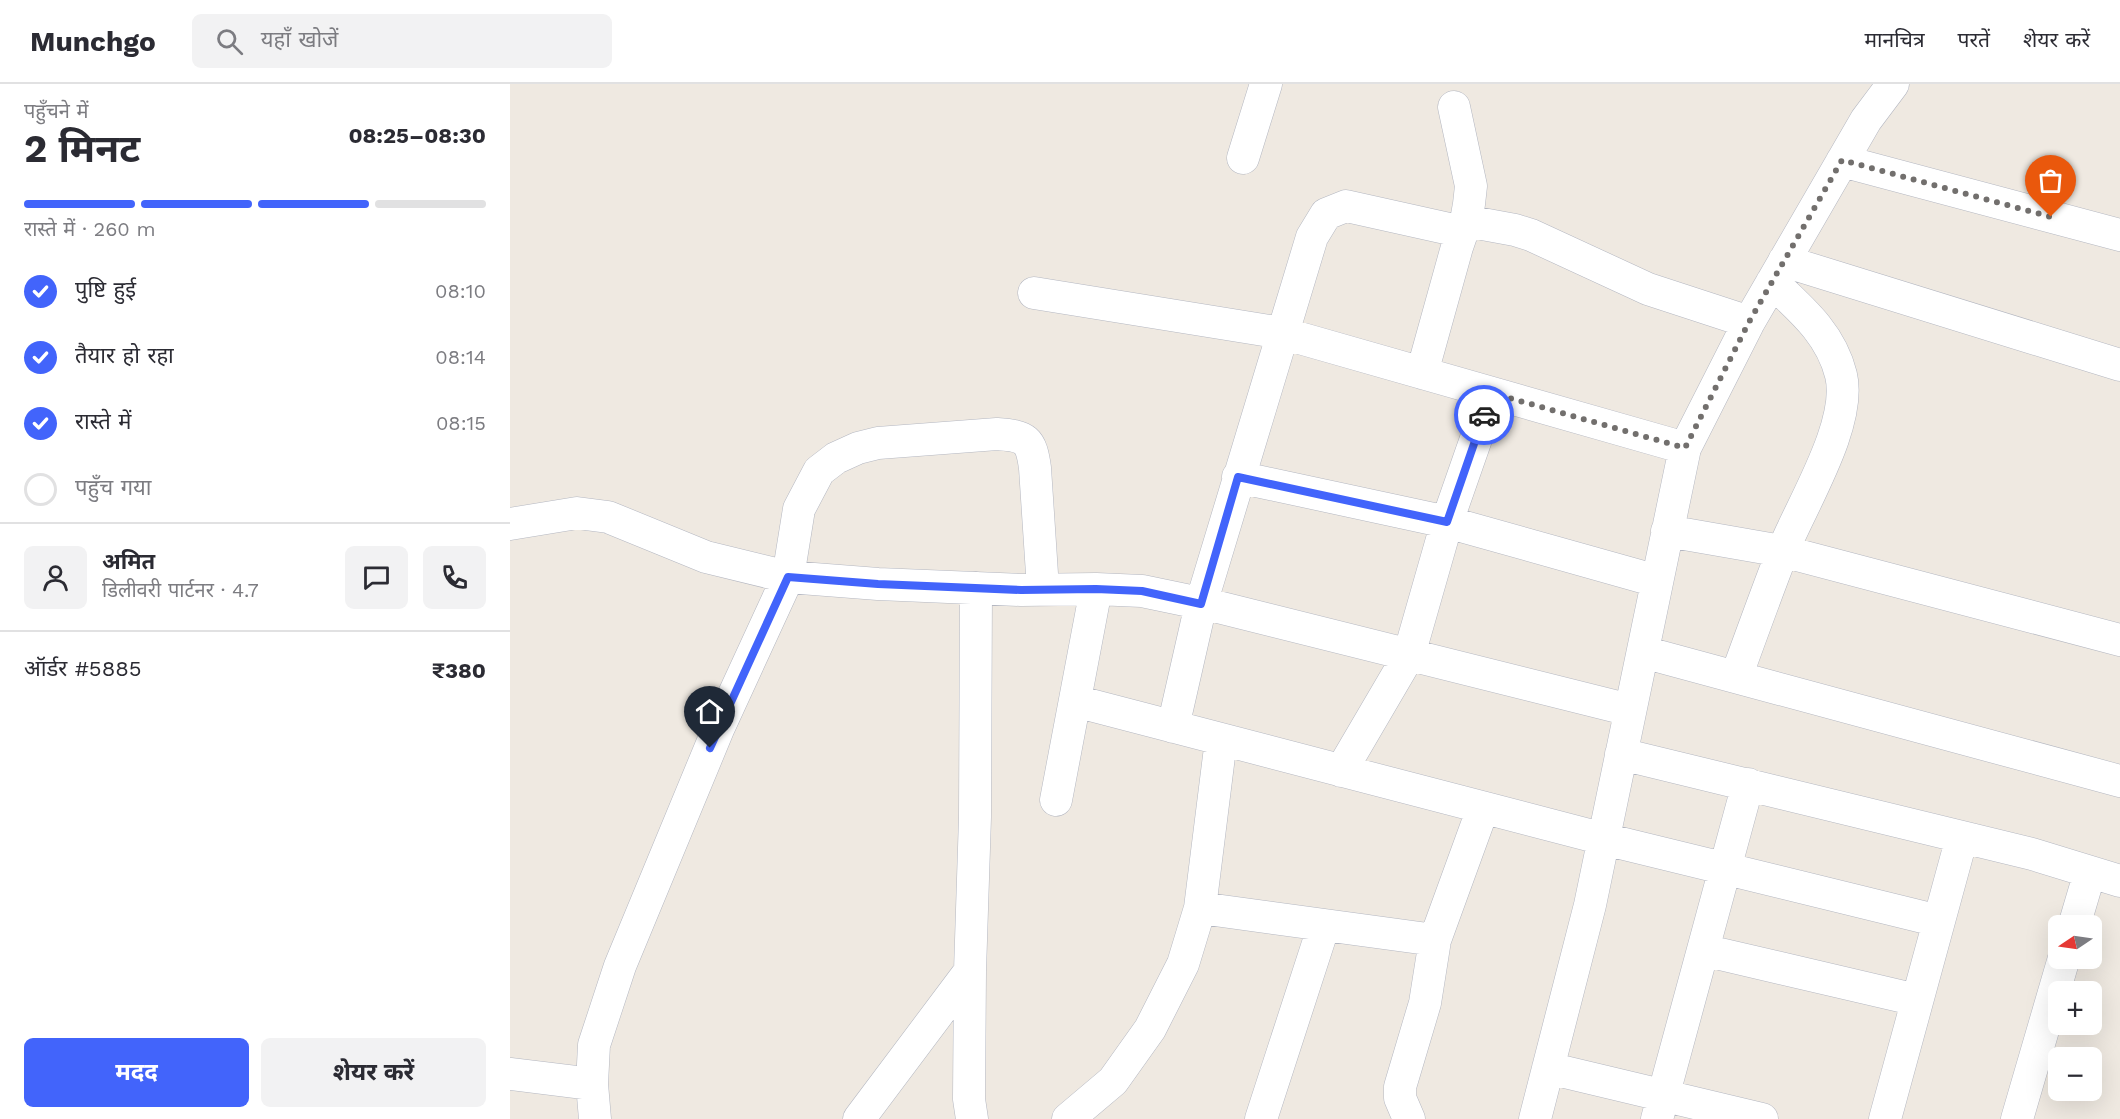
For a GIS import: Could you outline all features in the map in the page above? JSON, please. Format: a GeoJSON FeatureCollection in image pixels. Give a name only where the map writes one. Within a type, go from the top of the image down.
{"type":"FeatureCollection","features":[{"type":"Feature","properties":{"kind":"street"},"geometry":{"type":"LineString","coordinates":[[1243,158],[1266,84]]}},
{"type":"Feature","properties":{"kind":"street"},"geometry":{"type":"LineString","coordinates":[[1535,1119],[1590,905],[1685,448],[1749,322],[1778,271],[1866,120],[1893,84]]}},
{"type":"Feature","properties":{"kind":"street"},"geometry":{"type":"LineString","coordinates":[[1422,373],[1464,226],[1471,186],[1454,107]]}},
{"type":"Feature","properties":{"kind":"street"},"geometry":{"type":"LineString","coordinates":[[1842,160],[2120,235]]}},
{"type":"Feature","properties":{"kind":"street"},"geometry":{"type":"LineString","coordinates":[[1173,728],[1201,604],[1238,477],[1312,237],[1326,214],[1346,206],[1464,226],[1515,230],[1531,235],[1648,290],[1749,322]]}},
{"type":"Feature","properties":{"kind":"street"},"geometry":{"type":"LineString","coordinates":[[1778,271],[2120,365]]}},
{"type":"Feature","properties":{"kind":"street"},"geometry":{"type":"LineString","coordinates":[[1736,677],[1782,551],[1834,436],[1843,401],[1842,376],[1831,346],[1778,271]]}},
{"type":"Feature","properties":{"kind":"street"},"geometry":{"type":"LineString","coordinates":[[1034,293],[1281,333],[1685,448]]}},
{"type":"Feature","properties":{"kind":"street"},"geometry":{"type":"LineString","coordinates":[[1341,771],[1409,655],[1447,522],[1492,393]]}},
{"type":"Feature","properties":{"kind":"street"},"geometry":{"type":"LineString","coordinates":[[595,1119],[592,1084],[594,1045],[620,966],[719,727],[788,577],[799,509],[819,471],[836,458],[858,448],[878,443],[997,434],[1017,436],[1027,440],[1032,452],[1043,589]]}},
{"type":"Feature","properties":{"kind":"street"},"geometry":{"type":"LineString","coordinates":[[1238,477],[1447,522],[1657,581]]}},
{"type":"Feature","properties":{"kind":"street"},"geometry":{"type":"LineString","coordinates":[[510,524],[577,513],[608,517],[706,557],[788,577],[976,588],[1142,591],[1630,710]]}},
{"type":"Feature","properties":{"kind":"street"},"geometry":{"type":"LineString","coordinates":[[1668,531],[1782,551],[2120,640]]}},
{"type":"Feature","properties":{"kind":"street"},"geometry":{"type":"LineString","coordinates":[[972,1119],[969,1100],[975,817],[976,588]]}},
{"type":"Feature","properties":{"kind":"street"},"geometry":{"type":"LineString","coordinates":[[1056,800],[1096,589]]}},
{"type":"Feature","properties":{"kind":"street"},"geometry":{"type":"LineString","coordinates":[[1643,652],[2120,781]]}},
{"type":"Feature","properties":{"kind":"street"},"geometry":{"type":"LineString","coordinates":[[1075,701],[1221,741],[1604,839],[1939,921]]}},
{"type":"Feature","properties":{"kind":"street"},"geometry":{"type":"LineString","coordinates":[[1068,1119],[1113,1082],[1149,1029],[1183,964],[1200,908],[1221,741]]}},
{"type":"Feature","properties":{"kind":"street"},"geometry":{"type":"LineString","coordinates":[[1621,754],[2032,854],[2120,881]]}},
{"type":"Feature","properties":{"kind":"street"},"geometry":{"type":"LineString","coordinates":[[1660,1107],[1748,784]]}},
{"type":"Feature","properties":{"kind":"street"},"geometry":{"type":"LineString","coordinates":[[1409,1119],[1400,1098],[1400,1087],[1425,1003],[1435,940],[1483,808]]}},
{"type":"Feature","properties":{"kind":"street"},"geometry":{"type":"LineString","coordinates":[[1885,1119],[1962,837]]}},
{"type":"Feature","properties":{"kind":"street"},"geometry":{"type":"LineString","coordinates":[[2077,915],[2090,872]]}},
{"type":"Feature","properties":{"kind":"street"},"geometry":{"type":"LineString","coordinates":[[1200,908],[1435,940]]}},
{"type":"Feature","properties":{"kind":"street"},"geometry":{"type":"LineString","coordinates":[[1261,1119],[1324,925]]}},
{"type":"Feature","properties":{"kind":"street"},"geometry":{"type":"LineString","coordinates":[[1702,950],[1917,1000]]}},
{"type":"Feature","properties":{"kind":"street"},"geometry":{"type":"LineString","coordinates":[[2017,1119],[2061,969]]}},
{"type":"Feature","properties":{"kind":"street"},"geometry":{"type":"LineString","coordinates":[[859,1119],[970,971]]}},
{"type":"Feature","properties":{"kind":"street"},"geometry":{"type":"LineString","coordinates":[[1548,1068],[1660,1107],[1762,1119]]}},
{"type":"Feature","properties":{"kind":"street"},"geometry":{"type":"LineString","coordinates":[[510,1074],[592,1084]]}},
{"type":"Feature","properties":{"kind":"way so far"},"geometry":{"type":"LineString","coordinates":[[1484,415],[1492,393],[1685,448],[1749,322],[1842,160],[2051,217]]}},
{"type":"Feature","properties":{"kind":"route"},"geometry":{"type":"LineString","coordinates":[[710,748],[788,577],[878,584],[1021,590],[1142,591],[1201,604],[1238,477],[1447,522],[1484,415]]}}]}
